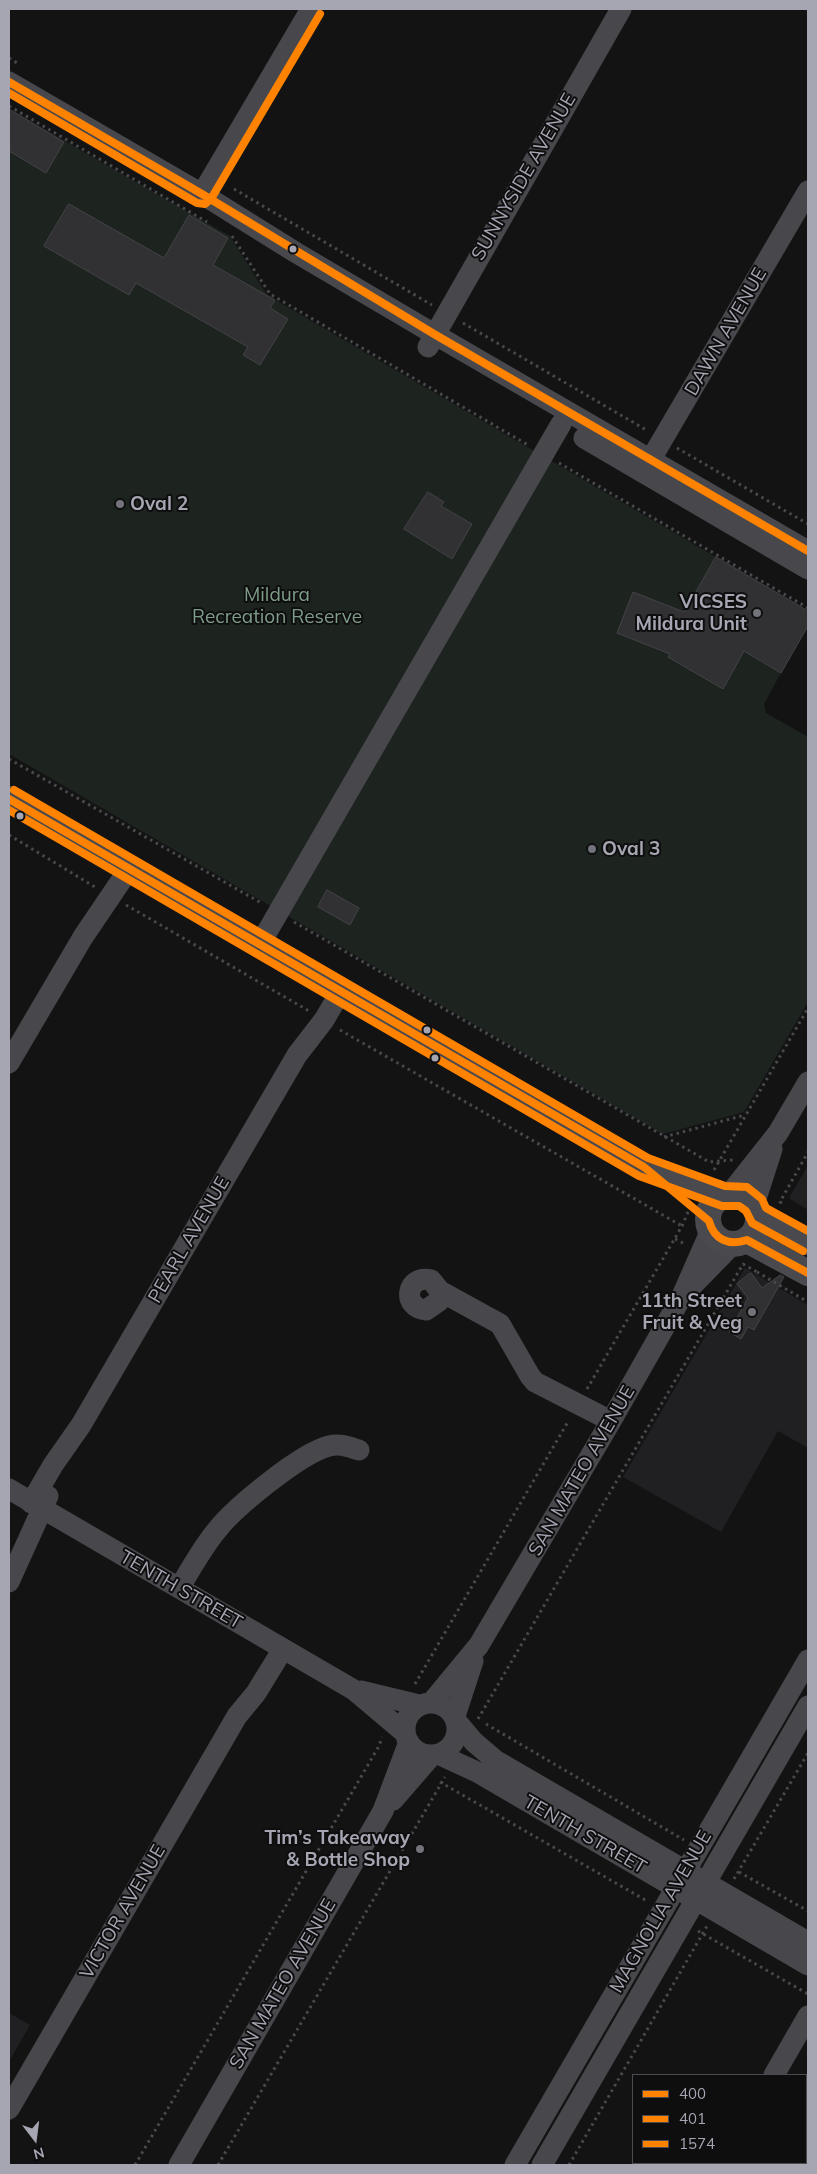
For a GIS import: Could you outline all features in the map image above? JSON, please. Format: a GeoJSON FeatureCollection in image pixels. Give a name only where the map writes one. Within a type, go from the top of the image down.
{"type":"FeatureCollection","features":[{"type":"Feature","properties":{"kind":"main road"},"geometry":{"type":"LineString","coordinates":[[9,799],[644,1166],[717,1221],[808,1272]]}},
{"type":"Feature","properties":{"kind":"main road"},"geometry":{"type":"LineString","coordinates":[[717,1221],[743,1196],[756,1210],[808,1242]]}},
{"type":"Feature","properties":{"kind":"main road"},"geometry":{"type":"LineString","coordinates":[[717,1221],[756,1229],[756,1210]]}},
{"type":"Feature","properties":{"kind":"street"},"geometry":{"type":"LineString","coordinates":[[208,185],[311,9]]}},
{"type":"Feature","properties":{"kind":"street","name":"SUNNYSIDE AVENUE"},"geometry":{"type":"LineString","coordinates":[[431,340],[621,9]]}},
{"type":"Feature","properties":{"kind":"street"},"geometry":{"type":"LineString","coordinates":[[9,82],[208,185],[259,240],[283,260],[431,340],[647,466],[808,569]]}},
{"type":"Feature","properties":{"kind":"street","name":"DAWN AVENUE"},"geometry":{"type":"LineString","coordinates":[[647,466],[808,191]]}},
{"type":"Feature","properties":{"kind":"street"},"geometry":{"type":"LineString","coordinates":[[431,340],[561,424],[647,466],[808,551]]}},
{"type":"Feature","properties":{"kind":"street"},"geometry":{"type":"LineString","coordinates":[[260,944],[561,424]]}},
{"type":"Feature","properties":{"kind":"street"},"geometry":{"type":"LineString","coordinates":[[9,1063],[124,866]]}},
{"type":"Feature","properties":{"kind":"street","name":"PEARL AVENUE"},"geometry":{"type":"LineString","coordinates":[[9,1582],[82,1426],[336,988]]}},
{"type":"Feature","properties":{"kind":"street","name":"SAN MATEO AVENUE"},"geometry":{"type":"LineString","coordinates":[[426,1704],[479,1645],[682,1296],[717,1221],[778,1133],[808,1082]]}},
{"type":"Feature","properties":{"kind":"street","name":"SAN MATEO AVENUE"},"geometry":{"type":"LineString","coordinates":[[756,1210],[763,1173],[778,1133]]}},
{"type":"Feature","properties":{"kind":"street"},"geometry":{"type":"LineString","coordinates":[[440,1291],[500,1324],[535,1382],[611,1421]]}},
{"type":"Feature","properties":{"kind":"street"},"geometry":{"type":"LineString","coordinates":[[179,1588],[218,1528],[265,1487],[308,1456],[328,1446],[336,1444],[359,1450]]}},
{"type":"Feature","properties":{"kind":"street","name":"TENTH STREET"},"geometry":{"type":"LineString","coordinates":[[9,1489],[354,1690],[394,1710],[426,1704]]}},
{"type":"Feature","properties":{"kind":"street","name":"SAN MATEO AVENUE"},"geometry":{"type":"LineString","coordinates":[[456,1719],[479,1645]]}},
{"type":"Feature","properties":{"kind":"street","name":"VICTOR AVENUE"},"geometry":{"type":"LineString","coordinates":[[9,2109],[237,1716],[256,1694],[278,1646]]}},
{"type":"Feature","properties":{"kind":"street","name":"MAGNOLIA AVENUE"},"geometry":{"type":"LineString","coordinates":[[515,2165],[778,1711],[807,1665]]}},
{"type":"Feature","properties":{"kind":"street"},"geometry":{"type":"LineString","coordinates":[[426,1704],[449,1709],[456,1719],[456,1738],[442,1757],[419,1751],[407,1737],[408,1717],[426,1704]]}},
{"type":"Feature","properties":{"kind":"street","name":"TENTH STREET"},"geometry":{"type":"LineString","coordinates":[[394,1710],[407,1737]]}},
{"type":"Feature","properties":{"kind":"street"},"geometry":{"type":"LineString","coordinates":[[778,1711],[803,1715]]}},
{"type":"Feature","properties":{"kind":"street","name":"MAGNOLIA AVENUE"},"geometry":{"type":"LineString","coordinates":[[546,2159],[701,1891],[717,1860],[803,1715]]}},
{"type":"Feature","properties":{"kind":"street","name":"TENTH STREET"},"geometry":{"type":"LineString","coordinates":[[456,1719],[474,1742],[495,1760],[720,1903],[808,1965]]}},
{"type":"Feature","properties":{"kind":"street","name":"SAN MATEO AVENUE"},"geometry":{"type":"LineString","coordinates":[[179,2163],[383,1811],[407,1737]]}},
{"type":"Feature","properties":{"kind":"street","name":"SAN MATEO AVENUE"},"geometry":{"type":"LineString","coordinates":[[383,1811],[442,1757]]}},
{"type":"Feature","properties":{"kind":"street","name":"TENTH STREET"},"geometry":{"type":"LineString","coordinates":[[442,1757],[681,1879]]}},
{"type":"Feature","properties":{"kind":"street"},"geometry":{"type":"LineString","coordinates":[[751,1758],[770,1770]]}},
{"type":"Feature","properties":{"kind":"street"},"geometry":{"type":"LineString","coordinates":[[725,1802],[744,1814]]}},
{"type":"Feature","properties":{"kind":"street","name":"TENTH STREET"},"geometry":{"type":"LineString","coordinates":[[720,1903],[808,1942]]}},
{"type":"Feature","properties":{"kind":"street"},"geometry":{"type":"LineString","coordinates":[[635,1958],[655,1970]]}},
{"type":"Feature","properties":{"kind":"street"},"geometry":{"type":"LineString","coordinates":[[607,2006],[628,2017]]}},
{"type":"Feature","properties":{"kind":"street"},"geometry":{"type":"LineString","coordinates":[[775,2074],[808,2016]]}},
{"type":"Feature","properties":{"kind":"street"},"geometry":{"type":"LineString","coordinates":[[583,2048],[604,2059]]}},
{"type":"Feature","properties":{"kind":"street"},"geometry":{"type":"LineString","coordinates":[[556,2096],[575,2108]]}},
{"type":"Feature","properties":{"kind":"street"},"geometry":{"type":"LineString","coordinates":[[530,2141],[546,2159]]}},
{"type":"Feature","properties":{"kind":"path"},"geometry":{"type":"LineString","coordinates":[[9,58],[26,68]]}},
{"type":"Feature","properties":{"kind":"path"},"geometry":{"type":"LineString","coordinates":[[9,106],[214,225]]}},
{"type":"Feature","properties":{"kind":"path"},"geometry":{"type":"LineString","coordinates":[[208,185],[445,313],[808,524]]}},
{"type":"Feature","properties":{"kind":"path"},"geometry":{"type":"LineString","coordinates":[[230,234],[270,294],[808,608]]}},
{"type":"Feature","properties":{"kind":"path"},"geometry":{"type":"LineString","coordinates":[[9,759],[708,1162],[719,1162]]}},
{"type":"Feature","properties":{"kind":"path"},"geometry":{"type":"LineString","coordinates":[[9,836],[319,1017],[717,1221]]}},
{"type":"Feature","properties":{"kind":"path"},"geometry":{"type":"LineString","coordinates":[[698,1849],[478,1720],[717,1221],[719,1162],[808,1008]]}},
{"type":"Feature","properties":{"kind":"path"},"geometry":{"type":"LineString","coordinates":[[664,1137],[746,1115]]}},
{"type":"Feature","properties":{"kind":"path"},"geometry":{"type":"LineString","coordinates":[[135,2165],[379,1746],[402,1694],[415,1684],[578,1404],[717,1221]]}},
{"type":"Feature","properties":{"kind":"path"},"geometry":{"type":"LineString","coordinates":[[757,1272],[808,1302]]}},
{"type":"Feature","properties":{"kind":"path"},"geometry":{"type":"LineString","coordinates":[[474,1742],[486,1724]]}},
{"type":"Feature","properties":{"kind":"path"},"geometry":{"type":"LineString","coordinates":[[569,2165],[808,1752]]}},
{"type":"Feature","properties":{"kind":"path"},"geometry":{"type":"LineString","coordinates":[[218,2165],[441,1782],[442,1757]]}},
{"type":"Feature","properties":{"kind":"path"},"geometry":{"type":"LineString","coordinates":[[441,1782],[663,1910]]}},
{"type":"Feature","properties":{"kind":"path"},"geometry":{"type":"LineString","coordinates":[[717,1860],[808,1911]]}},
{"type":"Feature","properties":{"kind":"path"},"geometry":{"type":"LineString","coordinates":[[683,1921],[702,1934],[808,1994]]}},
{"type":"Feature","properties":{"kind":"shaded area"},"geometry":{"type":"Polygon","coordinates":[[[808,1165],[808,1210],[789,1198],[808,1165]]]}},
{"type":"Feature","properties":{"kind":"shaded area"},"geometry":{"type":"Polygon","coordinates":[[[745,1268],[808,1305],[808,1448],[778,1431],[721,1532],[623,1477],[745,1268]]]}},
{"type":"Feature","properties":{"kind":"shaded area"},"geometry":{"type":"Polygon","coordinates":[[[9,2013],[30,2025],[9,2062],[9,2013]]]}},
{"type":"Feature","properties":{"kind":"green space","name":"Mildura Recreation Reserve"},"geometry":{"type":"Polygon","coordinates":[[[9,109],[230,236],[267,295],[716,557],[695,593],[747,641],[760,661],[781,673],[764,704],[766,713],[808,737],[808,1002],[744,1112],[663,1134],[9,754],[9,109]]]}},
{"type":"Feature","properties":{"kind":"building"},"geometry":{"type":"Polygon","coordinates":[[[9,109],[64,142],[46,173],[9,151],[9,109]]]}},
{"type":"Feature","properties":{"kind":"building"},"geometry":{"type":"Polygon","coordinates":[[[69,204],[164,258],[189,215],[228,238],[213,265],[275,300],[270,308],[288,319],[260,365],[243,355],[248,347],[136,283],[129,295],[44,246],[69,204]]]}},
{"type":"Feature","properties":{"kind":"building"},"geometry":{"type":"Polygon","coordinates":[[[428,492],[444,502],[441,506],[472,524],[452,559],[404,529],[428,492]]]}},
{"type":"Feature","properties":{"kind":"building"},"geometry":{"type":"Polygon","coordinates":[[[716,557],[808,611],[808,626],[781,673],[744,651],[723,689],[668,657],[670,654],[617,633],[633,592],[684,612],[716,557]]]}},
{"type":"Feature","properties":{"kind":"building"},"geometry":{"type":"Polygon","coordinates":[[[327,890],[359,908],[350,925],[318,907],[327,890]]]}},
{"type":"Feature","properties":{"kind":"building","name":"11th Street Fruit & Veg"},"geometry":{"type":"Polygon","coordinates":[[[751,1273],[762,1288],[780,1275],[784,1277],[754,1330],[748,1327],[741,1339],[729,1332],[748,1298],[737,1284],[751,1273]]]}},
{"type":"Feature","properties":{"kind":"transit line","name":"401"},"geometry":{"type":"LineString","coordinates":[[9,93],[197,203],[205,204],[211,199],[320,14]]}},
{"type":"Feature","properties":{"kind":"transit line","name":"400"},"geometry":{"type":"LineString","coordinates":[[9,82],[202,194],[434,334],[808,551]]}},
{"type":"Feature","properties":{"kind":"transit line","name":"1574"},"geometry":{"type":"LineString","coordinates":[[14,790],[648,1158],[725,1186],[747,1187],[762,1199],[766,1208],[808,1231]]}},
{"type":"Feature","properties":{"kind":"transit line","name":"400"},"geometry":{"type":"LineString","coordinates":[[9,799],[644,1167],[709,1221],[711,1228],[723,1240],[728,1242],[747,1240],[808,1273]]}},
{"type":"Feature","properties":{"kind":"transit line","name":"401"},"geometry":{"type":"LineString","coordinates":[[9,810],[639,1176],[722,1206],[739,1206],[746,1211],[752,1223],[803,1251]]}},
{"type":"Feature","properties":{"kind":"place","name":"Oval 2"},"geometry":{"type":"Point","coordinates":[120,504]}},
{"type":"Feature","properties":{"kind":"place","name":"VICSES Mildura Unit"},"geometry":{"type":"Point","coordinates":[757,613]}},
{"type":"Feature","properties":{"kind":"place","name":"Oval 3"},"geometry":{"type":"Point","coordinates":[592,849]}},
{"type":"Feature","properties":{"kind":"place","name":"11th Street Fruit & Veg"},"geometry":{"type":"Point","coordinates":[752,1312]}},
{"type":"Feature","properties":{"kind":"place","name":"Tim’s Takeaway & Bottle Shop"},"geometry":{"type":"Point","coordinates":[420,1849]}}]}
